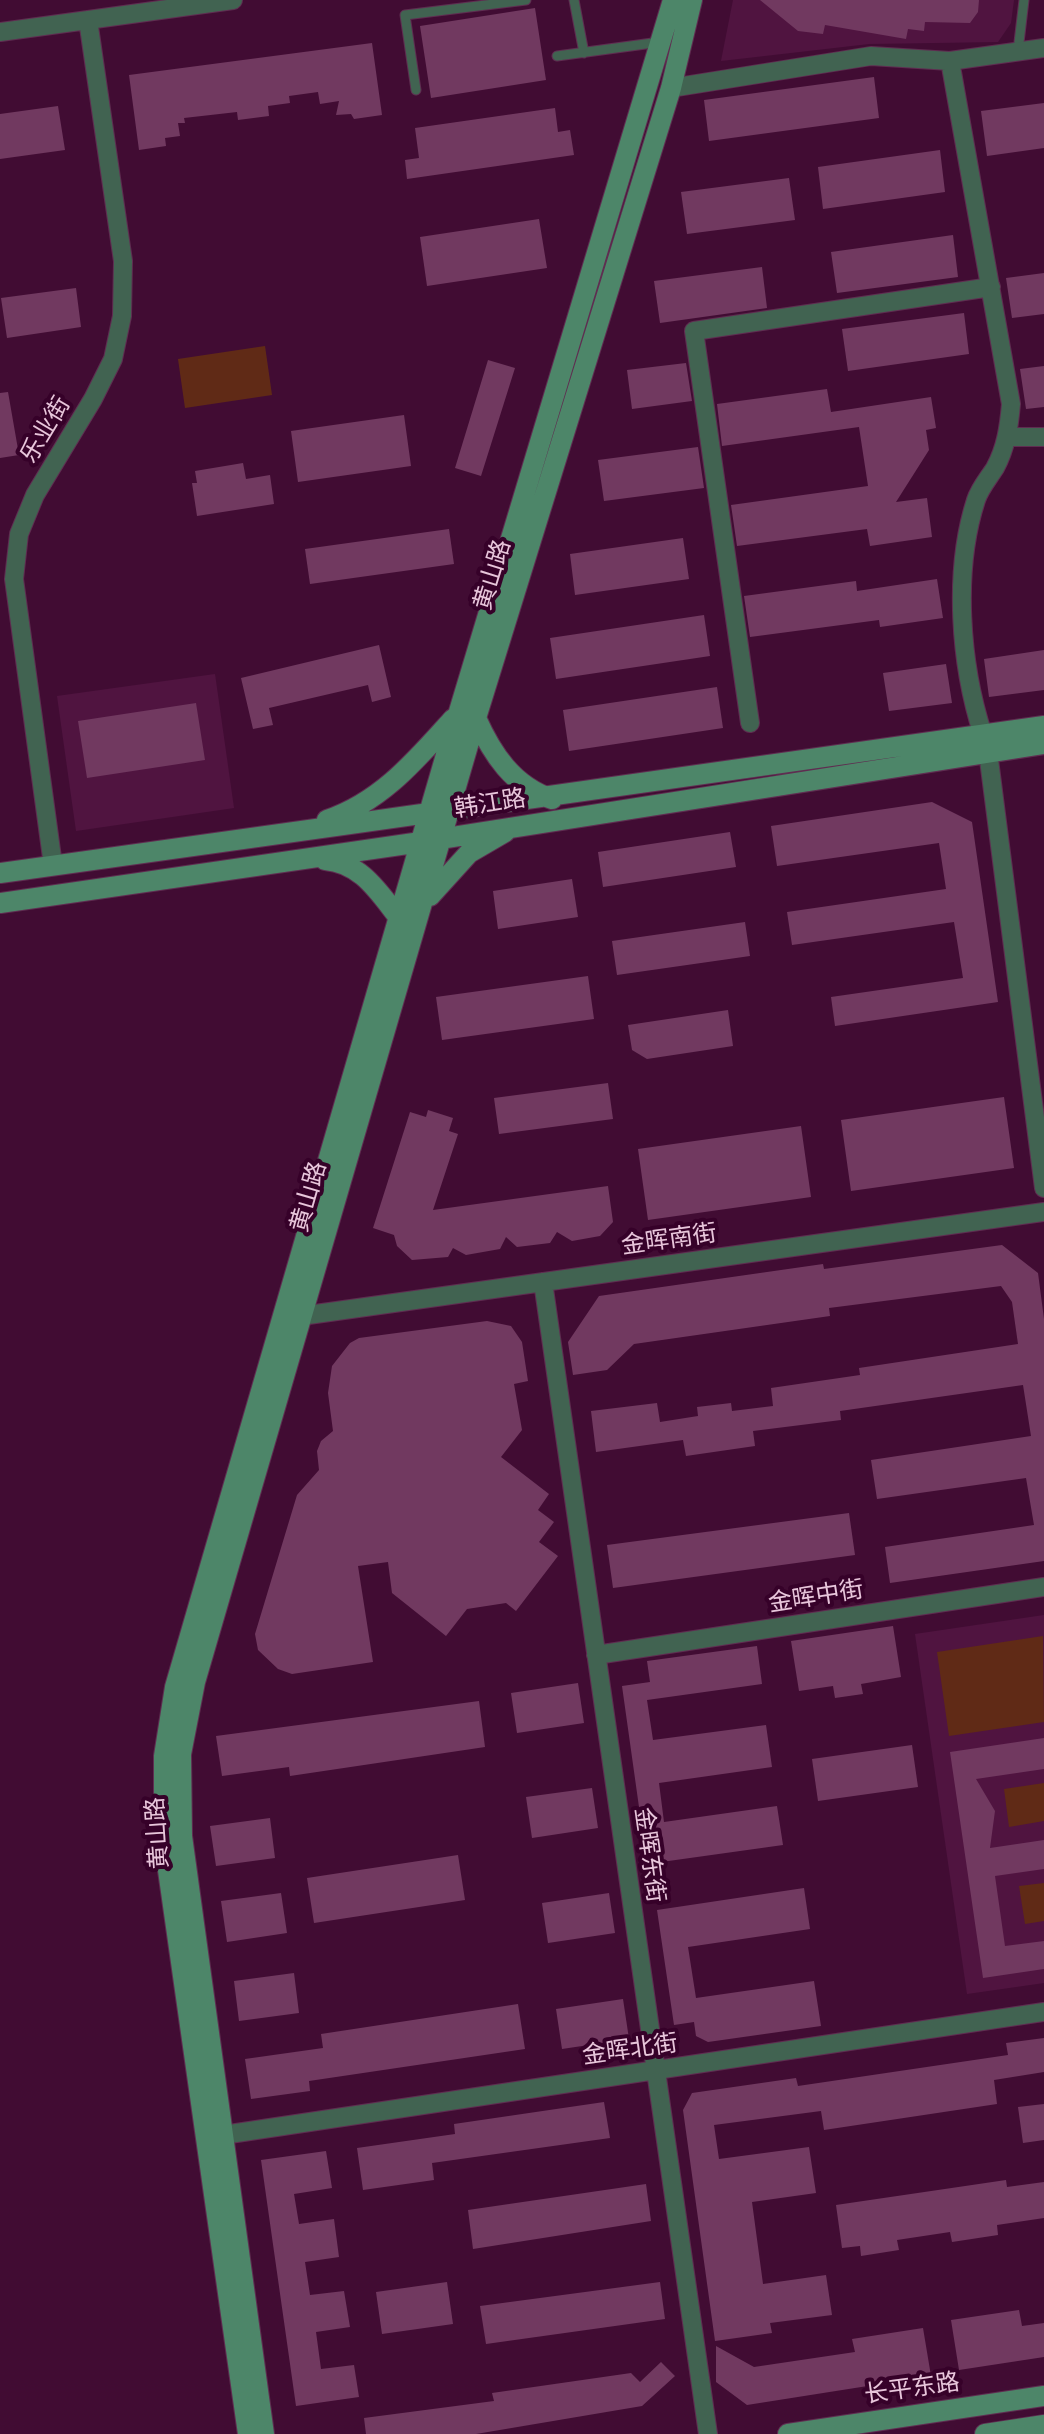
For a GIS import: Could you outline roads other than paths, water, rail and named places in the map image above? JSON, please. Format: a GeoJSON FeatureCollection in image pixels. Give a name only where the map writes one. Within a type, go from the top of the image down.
{"type":"FeatureCollection","features":[{"type":"Feature","properties":{"kind":"street"},"geometry":{"type":"LineString","coordinates":[[0,32],[233,0]]}},
{"type":"Feature","properties":{"kind":"street","name":"黄山路"},"geometry":{"type":"LineString","coordinates":[[264,2434],[182,1836],[181,1754],[195,1682],[301,1316],[410,916],[421,842],[439,812],[664,42],[673,0]]}},
{"type":"Feature","properties":{"kind":"street","name":"黄山路"},"geometry":{"type":"LineString","coordinates":[[467,716],[671,88],[692,0]]}},
{"type":"Feature","properties":{"kind":"street","name":"乐业街"},"geometry":{"type":"LineString","coordinates":[[53,865],[14,579],[19,534],[35,495],[93,399],[113,359],[122,316],[123,261],[88,20]]}},
{"type":"Feature","properties":{"kind":"street"},"geometry":{"type":"LineString","coordinates":[[671,88],[871,56],[950,61],[1044,48]]}},
{"type":"Feature","properties":{"kind":"street"},"geometry":{"type":"LineString","coordinates":[[950,61],[1011,404],[1008,437],[996,466],[978,495],[967,531],[963,619],[974,706],[986,743],[1044,1188]]}},
{"type":"Feature","properties":{"kind":"street"},"geometry":{"type":"LineString","coordinates":[[750,723],[694,331],[991,287]]}},
{"type":"Feature","properties":{"kind":"street"},"geometry":{"type":"LineString","coordinates":[[1008,437],[1044,437]]}},
{"type":"Feature","properties":{"kind":"street"},"geometry":{"type":"LineString","coordinates":[[303,828],[368,800],[404,773],[467,716],[510,773],[534,793],[552,799]]}},
{"type":"Feature","properties":{"kind":"street","name":"韩江路"},"geometry":{"type":"LineString","coordinates":[[0,903],[441,839],[986,743],[1044,726]]}},
{"type":"Feature","properties":{"kind":"street","name":"韩江路"},"geometry":{"type":"LineString","coordinates":[[0,873],[303,828],[986,743],[1044,744]]}},
{"type":"Feature","properties":{"kind":"street","name":"黄山路"},"geometry":{"type":"LineString","coordinates":[[248,2434],[164,1842],[164,1756],[175,1687],[410,916],[441,839],[439,812]]}},
{"type":"Feature","properties":{"kind":"street"},"geometry":{"type":"LineString","coordinates":[[305,859],[340,861],[362,873],[410,916],[469,853],[515,826]]}},
{"type":"Feature","properties":{"kind":"street","name":"金晖南街"},"geometry":{"type":"LineString","coordinates":[[301,1316],[1044,1212]]}},
{"type":"Feature","properties":{"kind":"street","name":"金晖东街"},"geometry":{"type":"LineString","coordinates":[[543,1282],[708,2434]]}},
{"type":"Feature","properties":{"kind":"street","name":"金晖中街"},"geometry":{"type":"LineString","coordinates":[[596,1655],[1044,1587]]}},
{"type":"Feature","properties":{"kind":"street","name":"金晖北街"},"geometry":{"type":"LineString","coordinates":[[223,2135],[1044,2012]]}},
{"type":"Feature","properties":{"kind":"street","name":"长平东路"},"geometry":{"type":"LineString","coordinates":[[788,2434],[1044,2396]]}},
{"type":"Feature","properties":{"kind":"street"},"geometry":{"type":"LineString","coordinates":[[985,2434],[1044,2425]]}},
{"type":"Feature","properties":{"kind":"lane"},"geometry":{"type":"LineString","coordinates":[[416,90],[405,15],[526,0]]}},
{"type":"Feature","properties":{"kind":"lane"},"geometry":{"type":"LineString","coordinates":[[574,0],[584,53]]}},
{"type":"Feature","properties":{"kind":"lane"},"geometry":{"type":"LineString","coordinates":[[1018,51],[1024,0]]}},
{"type":"Feature","properties":{"kind":"lane"},"geometry":{"type":"LineString","coordinates":[[557,56],[664,42]]}}]}
